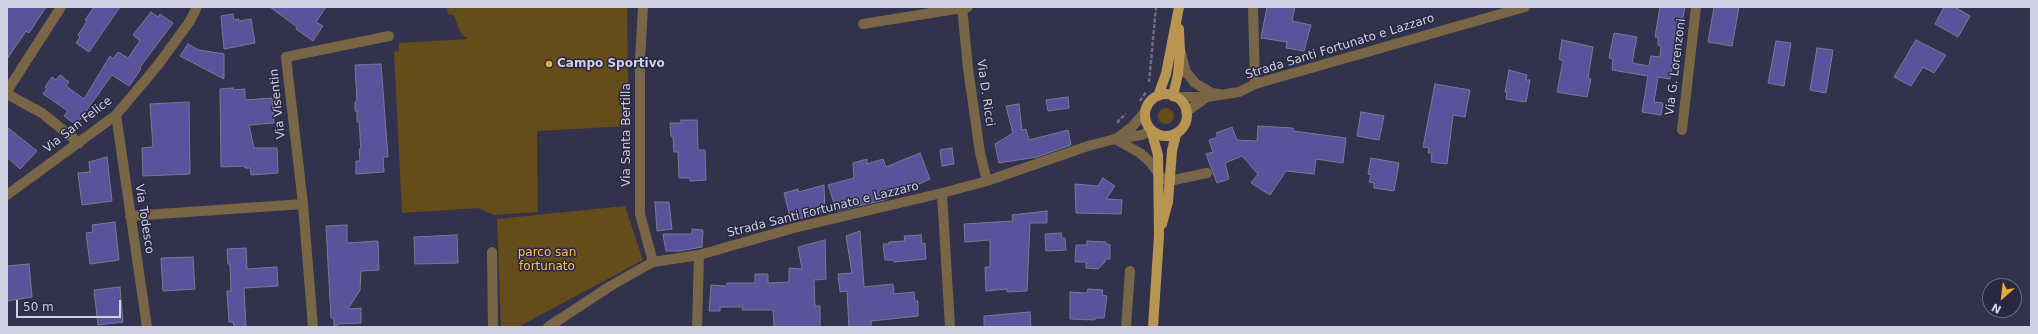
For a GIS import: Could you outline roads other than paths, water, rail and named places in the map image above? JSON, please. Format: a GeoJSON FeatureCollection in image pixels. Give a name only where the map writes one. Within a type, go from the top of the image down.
{"type":"FeatureCollection","features":[{"type":"Feature","properties":{"kind":"main road"},"geometry":{"type":"LineString","coordinates":[[1159,236],[1168,202],[1172,151],[1176,134],[1185,124],[1186,112],[1182,103],[1174,96],[1180,51],[1178,11]]}},
{"type":"Feature","properties":{"kind":"main road"},"geometry":{"type":"LineString","coordinates":[[1158,96],[1166,74],[1178,11]]}},
{"type":"Feature","properties":{"kind":"main road","name":"Strada Santi Fortunato e Lazzaro"},"geometry":{"type":"LineString","coordinates":[[1145,112],[1151,101],[1158,96],[1174,96]]}},
{"type":"Feature","properties":{"kind":"main road"},"geometry":{"type":"LineString","coordinates":[[1145,112],[1146,122],[1151,130],[1158,155],[1159,236],[1154,327]]}},
{"type":"Feature","properties":{"kind":"main road"},"geometry":{"type":"LineString","coordinates":[[1151,130],[1163,136],[1176,134]]}},
{"type":"Feature","properties":{"kind":"street"},"geometry":{"type":"LineString","coordinates":[[61,7],[7,92],[42,113],[78,143]]}},
{"type":"Feature","properties":{"kind":"street","name":"Via San Felice"},"geometry":{"type":"LineString","coordinates":[[7,195],[116,116],[158,65],[190,21],[197,7]]}},
{"type":"Feature","properties":{"kind":"street","name":"Via Santa Bertilla"},"geometry":{"type":"LineString","coordinates":[[643,7],[640,67],[640,214],[653,262]]}},
{"type":"Feature","properties":{"kind":"street"},"geometry":{"type":"LineString","coordinates":[[863,24],[964,7]]}},
{"type":"Feature","properties":{"kind":"street","name":"Via D. Ricci"},"geometry":{"type":"LineString","coordinates":[[964,7],[968,68],[980,153],[987,181]]}},
{"type":"Feature","properties":{"kind":"street"},"geometry":{"type":"LineString","coordinates":[[1253,7],[1255,84]]}},
{"type":"Feature","properties":{"kind":"street","name":"Strada Santi Fortunato e Lazzaro"},"geometry":{"type":"LineString","coordinates":[[1174,96],[1207,97],[1239,92],[1255,84],[1525,7]]}},
{"type":"Feature","properties":{"kind":"street","name":"Via G. Lorenzoni"},"geometry":{"type":"LineString","coordinates":[[1682,130],[1696,7]]}},
{"type":"Feature","properties":{"kind":"street","name":"Via Visentin"},"geometry":{"type":"LineString","coordinates":[[313,327],[303,204],[286,57],[389,36]]}},
{"type":"Feature","properties":{"kind":"street"},"geometry":{"type":"LineString","coordinates":[[1180,51],[1186,72],[1195,83],[1212,93],[1224,94]]}},
{"type":"Feature","properties":{"kind":"street","name":"Strada Santi Fortunato e Lazzaro"},"geometry":{"type":"LineString","coordinates":[[1186,112],[1207,97]]}},
{"type":"Feature","properties":{"kind":"street","name":"Strada Santi Fortunato e Lazzaro"},"geometry":{"type":"LineString","coordinates":[[1115,139],[1132,127],[1145,112]]}},
{"type":"Feature","properties":{"kind":"street","name":"Via Todesco"},"geometry":{"type":"LineString","coordinates":[[116,116],[147,327]]}},
{"type":"Feature","properties":{"kind":"street","name":"Strada Santi Fortunato e Lazzaro"},"geometry":{"type":"LineString","coordinates":[[548,327],[612,285],[653,262],[699,255],[794,228],[942,193],[987,181],[1088,146],[1115,139],[1142,136],[1151,130]]}},
{"type":"Feature","properties":{"kind":"street"},"geometry":{"type":"LineString","coordinates":[[1115,139],[1140,153],[1161,177],[1169,181],[1207,173]]}},
{"type":"Feature","properties":{"kind":"street"},"geometry":{"type":"LineString","coordinates":[[942,193],[950,327]]}},
{"type":"Feature","properties":{"kind":"street"},"geometry":{"type":"LineString","coordinates":[[130,216],[303,204]]}},
{"type":"Feature","properties":{"kind":"street"},"geometry":{"type":"LineString","coordinates":[[492,252],[493,327]]}},
{"type":"Feature","properties":{"kind":"street"},"geometry":{"type":"LineString","coordinates":[[697,327],[699,255]]}},
{"type":"Feature","properties":{"kind":"street"},"geometry":{"type":"LineString","coordinates":[[1126,327],[1130,271]]}},
{"type":"Feature","properties":{"kind":"place","name":"Campo Sportivo"},"geometry":{"type":"Point","coordinates":[549,64]}},
{"type":"Feature","properties":{"kind":"park label","name":"parco san fortunato"},"geometry":{"type":"Point","coordinates":[547,260]}}]}
